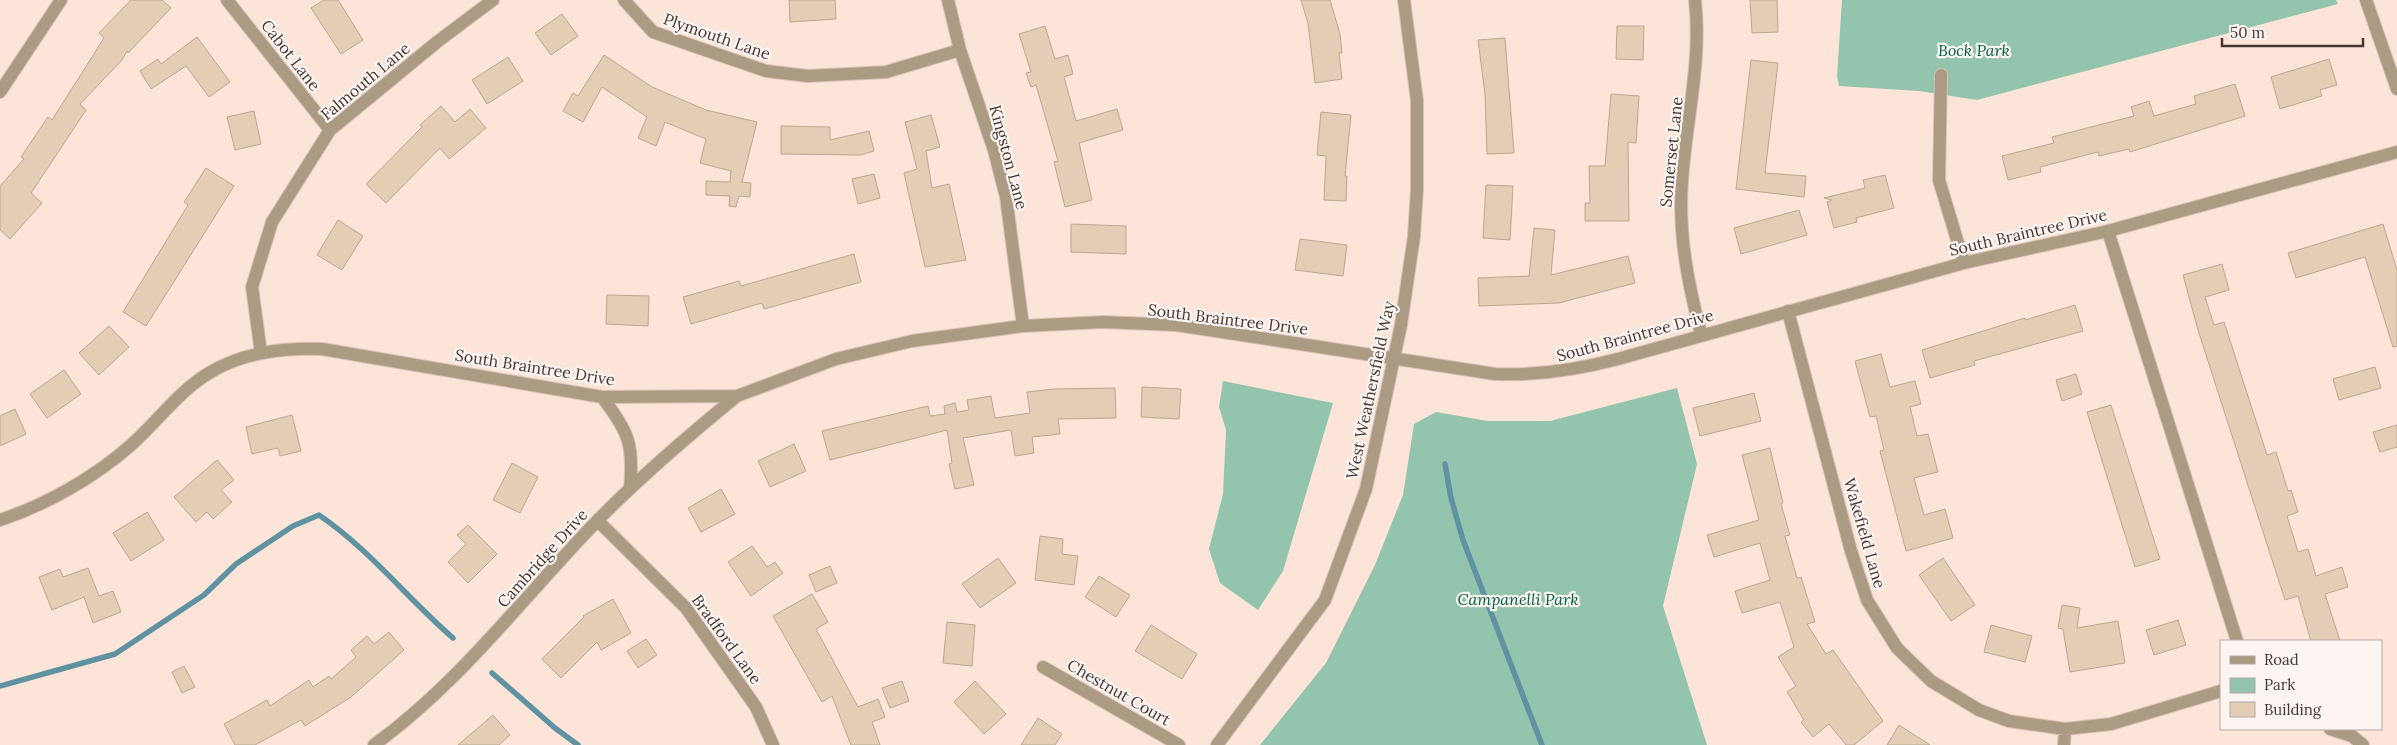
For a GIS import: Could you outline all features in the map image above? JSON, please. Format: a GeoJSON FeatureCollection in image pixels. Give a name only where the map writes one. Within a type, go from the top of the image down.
{"type":"FeatureCollection","features":[{"type":"Feature","properties":{"kind":"street"},"geometry":{"type":"LineString","coordinates":[[0,92],[61,0]]}},
{"type":"Feature","properties":{"kind":"street","name":"Cabot Lane"},"geometry":{"type":"LineString","coordinates":[[227,0],[330,130]]}},
{"type":"Feature","properties":{"kind":"street","name":"Falmouth Lane"},"geometry":{"type":"LineString","coordinates":[[261,353],[252,287],[272,222],[330,130],[437,42],[493,0]]}},
{"type":"Feature","properties":{"kind":"street","name":"Plymouth Lane"},"geometry":{"type":"LineString","coordinates":[[624,0],[653,32],[766,72],[808,76],[886,72],[960,50]]}},
{"type":"Feature","properties":{"kind":"street","name":"Kingston Lane"},"geometry":{"type":"LineString","coordinates":[[948,0],[960,50],[994,150],[1006,197],[1023,326]]}},
{"type":"Feature","properties":{"kind":"street","name":"West Weathersfield Way"},"geometry":{"type":"LineString","coordinates":[[1216,745],[1324,600],[1366,489],[1407,291],[1417,189],[1417,101],[1404,0]]}},
{"type":"Feature","properties":{"kind":"street","name":"Somerset Lane"},"geometry":{"type":"LineString","coordinates":[[1695,0],[1696,63],[1680,213],[1688,282],[1701,334]]}},
{"type":"Feature","properties":{"kind":"street"},"geometry":{"type":"LineString","coordinates":[[2366,0],[2397,89]]}},
{"type":"Feature","properties":{"kind":"street"},"geometry":{"type":"LineString","coordinates":[[1941,75],[1939,180],[1964,263]]}},
{"type":"Feature","properties":{"kind":"street","name":"South Braintree Drive"},"geometry":{"type":"LineString","coordinates":[[0,520],[37,504],[91,475],[131,445],[186,392],[209,373],[261,353],[292,348],[322,349],[602,397],[736,396],[836,359],[912,342],[1023,326],[1102,322],[1176,325],[1495,374],[1541,375],[1585,368],[1701,334],[1964,263],[2108,231],[2397,152]]}},
{"type":"Feature","properties":{"kind":"street"},"geometry":{"type":"LineString","coordinates":[[2108,231],[2237,640]]}},
{"type":"Feature","properties":{"kind":"street","name":"Wakefield Lane"},"geometry":{"type":"LineString","coordinates":[[1788,311],[1858,577],[1879,622],[1913,665],[1931,681],[1979,710],[2009,721],[2065,729],[2110,724],[2220,691]]}},
{"type":"Feature","properties":{"kind":"street","name":"Cambridge Drive"},"geometry":{"type":"LineString","coordinates":[[374,745],[429,701],[471,661],[598,521],[630,489],[660,460],[736,396]]}},
{"type":"Feature","properties":{"kind":"street"},"geometry":{"type":"LineString","coordinates":[[602,397],[621,422],[629,442],[632,463],[630,489]]}},
{"type":"Feature","properties":{"kind":"street","name":"Bradford Lane"},"geometry":{"type":"LineString","coordinates":[[598,521],[686,608],[756,707],[773,745]]}},
{"type":"Feature","properties":{"kind":"street","name":"Chestnut Court"},"geometry":{"type":"LineString","coordinates":[[1043,666],[1179,745]]}},
{"type":"Feature","properties":{"kind":"street"},"geometry":{"type":"LineString","coordinates":[[2064,745],[2065,729]]}},
{"type":"Feature","properties":{"kind":"street"},"geometry":{"type":"LineString","coordinates":[[2333,730],[2352,736],[2363,745]]}},
{"type":"Feature","properties":{"kind":"green space","name":"Bock Park"},"geometry":{"type":"Polygon","coordinates":[[[1842,0],[2336,0],[2338,4],[1977,100],[1919,91],[1839,86],[1837,76],[1842,0]]]}},
{"type":"Feature","properties":{"kind":"green space"},"geometry":{"type":"Polygon","coordinates":[[[1223,381],[1333,403],[1283,571],[1258,610],[1220,583],[1209,549],[1223,494],[1226,430],[1219,407],[1223,381]]]}},
{"type":"Feature","properties":{"kind":"green space","name":"Campanelli Park"},"geometry":{"type":"Polygon","coordinates":[[[1677,388],[1697,464],[1663,606],[1707,745],[1260,745],[1326,663],[1375,565],[1403,495],[1414,424],[1436,412],[1488,421],[1550,421],[1677,388]]]}},
{"type":"Feature","properties":{"kind":"building"},"geometry":{"type":"Polygon","coordinates":[[[131,0],[162,0],[171,8],[128,53],[127,51],[122,60],[80,104],[86,110],[31,193],[42,203],[10,239],[0,230],[0,186],[24,159],[21,157],[48,117],[52,120],[104,38],[99,33],[131,0]]]}},
{"type":"Feature","properties":{"kind":"building"},"geometry":{"type":"Polygon","coordinates":[[[324,0],[338,0],[363,40],[341,54],[311,8],[324,0]]]}},
{"type":"Feature","properties":{"kind":"building"},"geometry":{"type":"Polygon","coordinates":[[[789,0],[835,0],[836,19],[790,22],[789,0]]]}},
{"type":"Feature","properties":{"kind":"building"},"geometry":{"type":"Polygon","coordinates":[[[1301,0],[1330,0],[1340,34],[1342,53],[1339,53],[1342,79],[1315,83],[1308,23],[1301,0]]]}},
{"type":"Feature","properties":{"kind":"building"},"geometry":{"type":"Polygon","coordinates":[[[1750,0],[1777,0],[1778,32],[1752,33],[1750,0]]]}},
{"type":"Feature","properties":{"kind":"building"},"geometry":{"type":"Polygon","coordinates":[[[562,14],[578,36],[551,55],[535,33],[562,14]]]}},
{"type":"Feature","properties":{"kind":"building"},"geometry":{"type":"Polygon","coordinates":[[[1045,26],[1055,59],[1068,55],[1073,74],[1064,77],[1076,121],[1117,109],[1123,130],[1079,143],[1092,200],[1065,207],[1054,162],[1058,161],[1036,85],[1031,87],[1026,73],[1031,72],[1019,34],[1045,26]]]}},
{"type":"Feature","properties":{"kind":"building"},"geometry":{"type":"Polygon","coordinates":[[[1617,26],[1644,26],[1643,60],[1616,59],[1617,26]]]}},
{"type":"Feature","properties":{"kind":"building"},"geometry":{"type":"Polygon","coordinates":[[[197,37],[230,82],[209,97],[186,66],[151,89],[140,71],[158,59],[161,64],[197,37]]]}},
{"type":"Feature","properties":{"kind":"building"},"geometry":{"type":"Polygon","coordinates":[[[1505,38],[1514,153],[1487,154],[1485,94],[1478,40],[1505,38]]]}},
{"type":"Feature","properties":{"kind":"building"},"geometry":{"type":"Polygon","coordinates":[[[604,55],[652,87],[706,110],[757,122],[742,182],[751,183],[750,197],[739,196],[736,207],[729,206],[730,196],[706,195],[706,181],[730,182],[731,171],[700,163],[706,139],[665,122],[656,146],[638,138],[647,117],[602,87],[583,122],[563,111],[573,93],[578,96],[604,55]]]}},
{"type":"Feature","properties":{"kind":"building"},"geometry":{"type":"Polygon","coordinates":[[[508,57],[523,81],[487,104],[472,80],[508,57]]]}},
{"type":"Feature","properties":{"kind":"building"},"geometry":{"type":"Polygon","coordinates":[[[2329,59],[2337,85],[2320,90],[2322,96],[2280,109],[2271,77],[2329,59]]]}},
{"type":"Feature","properties":{"kind":"building"},"geometry":{"type":"Polygon","coordinates":[[[1751,60],[1778,63],[1765,173],[1806,176],[1804,197],[1736,189],[1751,60]]]}},
{"type":"Feature","properties":{"kind":"building"},"geometry":{"type":"Polygon","coordinates":[[[2235,84],[2245,116],[2130,152],[2129,149],[2099,156],[2098,152],[2040,167],[2041,172],[2008,180],[2002,156],[2054,143],[2052,137],[2134,116],[2131,107],[2149,101],[2154,116],[2196,104],[2194,96],[2235,84]]]}},
{"type":"Feature","properties":{"kind":"building"},"geometry":{"type":"Polygon","coordinates":[[[1611,94],[1639,96],[1636,143],[1628,142],[1629,221],[1585,221],[1585,203],[1590,203],[1589,166],[1605,166],[1611,94]]]}},
{"type":"Feature","properties":{"kind":"building"},"geometry":{"type":"Polygon","coordinates":[[[441,106],[455,122],[470,109],[486,128],[449,159],[440,148],[386,203],[366,184],[422,127],[420,125],[441,106]]]}},
{"type":"Feature","properties":{"kind":"building"},"geometry":{"type":"Polygon","coordinates":[[[254,111],[261,144],[235,150],[227,117],[254,111]]]}},
{"type":"Feature","properties":{"kind":"building"},"geometry":{"type":"Polygon","coordinates":[[[1321,112],[1351,115],[1345,176],[1347,176],[1346,201],[1324,200],[1326,156],[1317,155],[1321,112]]]}},
{"type":"Feature","properties":{"kind":"building"},"geometry":{"type":"Polygon","coordinates":[[[931,115],[940,147],[926,151],[932,188],[949,184],[966,260],[925,267],[904,173],[917,169],[905,122],[931,115]]]}},
{"type":"Feature","properties":{"kind":"building"},"geometry":{"type":"Polygon","coordinates":[[[781,126],[830,127],[830,140],[869,131],[874,151],[861,155],[781,154],[781,126]]]}},
{"type":"Feature","properties":{"kind":"building"},"geometry":{"type":"Polygon","coordinates":[[[206,168],[234,186],[146,326],[123,312],[188,205],[184,202],[206,168]]]}},
{"type":"Feature","properties":{"kind":"building"},"geometry":{"type":"Polygon","coordinates":[[[874,174],[880,198],[858,204],[852,179],[874,174]]]}},
{"type":"Feature","properties":{"kind":"building"},"geometry":{"type":"Polygon","coordinates":[[[1885,175],[1894,208],[1856,218],[1857,222],[1834,228],[1827,202],[1832,200],[1824,198],[1865,188],[1863,180],[1885,175]]]}},
{"type":"Feature","properties":{"kind":"building"},"geometry":{"type":"Polygon","coordinates":[[[1486,185],[1513,186],[1510,240],[1483,238],[1486,185]]]}},
{"type":"Feature","properties":{"kind":"building"},"geometry":{"type":"Polygon","coordinates":[[[1799,210],[1807,235],[1741,254],[1734,228],[1799,210]]]}},
{"type":"Feature","properties":{"kind":"building"},"geometry":{"type":"Polygon","coordinates":[[[338,220],[363,236],[342,270],[317,255],[338,220]]]}},
{"type":"Feature","properties":{"kind":"building"},"geometry":{"type":"Polygon","coordinates":[[[1071,224],[1126,226],[1126,254],[1071,252],[1071,224]]]}},
{"type":"Feature","properties":{"kind":"building"},"geometry":{"type":"Polygon","coordinates":[[[2383,224],[2397,270],[2397,346],[2393,347],[2365,257],[2296,278],[2288,253],[2383,224]]]}},
{"type":"Feature","properties":{"kind":"building"},"geometry":{"type":"Polygon","coordinates":[[[1534,228],[1555,230],[1551,275],[1628,256],[1635,283],[1559,303],[1479,306],[1478,278],[1529,276],[1534,228]]]}},
{"type":"Feature","properties":{"kind":"building"},"geometry":{"type":"Polygon","coordinates":[[[1300,239],[1347,245],[1343,276],[1295,270],[1300,239]]]}},
{"type":"Feature","properties":{"kind":"building"},"geometry":{"type":"Polygon","coordinates":[[[854,254],[861,282],[764,309],[762,303],[691,324],[683,297],[739,281],[741,286],[854,254]]]}},
{"type":"Feature","properties":{"kind":"building"},"geometry":{"type":"Polygon","coordinates":[[[2222,264],[2229,290],[2205,297],[2214,325],[2224,322],[2267,455],[2276,452],[2288,491],[2291,490],[2298,512],[2287,516],[2298,552],[2308,549],[2316,576],[2342,567],[2348,587],[2325,594],[2340,640],[2311,640],[2298,596],[2285,600],[2198,330],[2183,275],[2222,264]]]}},
{"type":"Feature","properties":{"kind":"building"},"geometry":{"type":"Polygon","coordinates":[[[607,295],[649,296],[648,326],[606,324],[607,295]]]}},
{"type":"Feature","properties":{"kind":"building"},"geometry":{"type":"Polygon","coordinates":[[[2075,305],[2083,331],[1974,361],[1975,365],[1930,378],[1922,350],[2025,318],[2025,320],[2075,305]]]}},
{"type":"Feature","properties":{"kind":"building"},"geometry":{"type":"Polygon","coordinates":[[[109,326],[129,347],[99,375],[79,353],[109,326]]]}},
{"type":"Feature","properties":{"kind":"building"},"geometry":{"type":"Polygon","coordinates":[[[1881,354],[1890,387],[1915,381],[1921,404],[1910,407],[1917,436],[1928,434],[1938,472],[1914,478],[1924,515],[1945,509],[1953,538],[1906,551],[1880,451],[1884,450],[1876,416],[1870,417],[1855,361],[1881,354]]]}},
{"type":"Feature","properties":{"kind":"building"},"geometry":{"type":"Polygon","coordinates":[[[2375,367],[2381,388],[2339,400],[2333,379],[2375,367]]]}},
{"type":"Feature","properties":{"kind":"building"},"geometry":{"type":"Polygon","coordinates":[[[64,370],[81,394],[47,418],[30,394],[64,370]]]}},
{"type":"Feature","properties":{"kind":"building"},"geometry":{"type":"Polygon","coordinates":[[[2076,374],[2082,394],[2062,401],[2056,380],[2076,374]]]}},
{"type":"Feature","properties":{"kind":"building"},"geometry":{"type":"Polygon","coordinates":[[[1142,387],[1181,389],[1179,419],[1141,417],[1142,387]]]}},
{"type":"Feature","properties":{"kind":"building"},"geometry":{"type":"Polygon","coordinates":[[[1115,388],[1116,418],[1058,419],[1060,434],[1032,437],[1034,453],[1015,456],[1011,430],[963,438],[974,485],[955,489],[949,464],[952,463],[947,430],[830,460],[822,431],[928,406],[930,416],[945,414],[944,406],[955,403],[957,412],[969,410],[967,400],[991,396],[995,418],[1030,413],[1027,392],[1054,389],[1115,388]]]}},
{"type":"Feature","properties":{"kind":"building"},"geometry":{"type":"Polygon","coordinates":[[[1754,393],[1761,421],[1700,436],[1693,408],[1754,393]]]}},
{"type":"Feature","properties":{"kind":"building"},"geometry":{"type":"Polygon","coordinates":[[[2111,405],[2160,559],[2135,567],[2087,412],[2111,405]]]}},
{"type":"Feature","properties":{"kind":"building"},"geometry":{"type":"Polygon","coordinates":[[[15,409],[26,434],[0,446],[0,416],[15,409]]]}},
{"type":"Feature","properties":{"kind":"building"},"geometry":{"type":"Polygon","coordinates":[[[292,415],[301,451],[280,456],[278,448],[252,454],[246,427],[292,415]]]}},
{"type":"Feature","properties":{"kind":"building"},"geometry":{"type":"Polygon","coordinates":[[[2397,425],[2397,447],[2380,452],[2373,432],[2397,425]]]}},
{"type":"Feature","properties":{"kind":"building"},"geometry":{"type":"Polygon","coordinates":[[[794,444],[806,471],[770,487],[758,461],[794,444]]]}},
{"type":"Feature","properties":{"kind":"building"},"geometry":{"type":"Polygon","coordinates":[[[1770,448],[1783,503],[1781,504],[1790,535],[1785,536],[1797,578],[1801,577],[1815,622],[1807,624],[1826,654],[1833,650],[1883,721],[1854,745],[1846,745],[1829,724],[1813,737],[1801,722],[1804,720],[1787,692],[1796,686],[1778,657],[1794,647],[1780,602],[1742,613],[1735,591],[1770,580],[1760,543],[1714,557],[1707,535],[1759,520],[1742,455],[1770,448]]]}},
{"type":"Feature","properties":{"kind":"building"},"geometry":{"type":"Polygon","coordinates":[[[217,460],[234,480],[221,490],[232,502],[213,519],[207,512],[196,522],[174,497],[217,460]]]}},
{"type":"Feature","properties":{"kind":"building"},"geometry":{"type":"Polygon","coordinates":[[[512,463],[538,477],[520,513],[493,500],[512,463]]]}},
{"type":"Feature","properties":{"kind":"building"},"geometry":{"type":"Polygon","coordinates":[[[721,489],[735,514],[701,532],[688,508],[721,489]]]}},
{"type":"Feature","properties":{"kind":"building"},"geometry":{"type":"Polygon","coordinates":[[[147,512],[164,540],[131,561],[113,533],[147,512]]]}},
{"type":"Feature","properties":{"kind":"building"},"geometry":{"type":"Polygon","coordinates":[[[468,525],[497,554],[468,583],[448,562],[466,544],[457,535],[468,525]]]}},
{"type":"Feature","properties":{"kind":"building"},"geometry":{"type":"Polygon","coordinates":[[[1040,536],[1063,539],[1062,554],[1078,556],[1074,585],[1035,580],[1040,536]]]}},
{"type":"Feature","properties":{"kind":"building"},"geometry":{"type":"Polygon","coordinates":[[[752,546],[767,567],[775,562],[783,573],[751,596],[728,562],[752,546]]]}},
{"type":"Feature","properties":{"kind":"building"},"geometry":{"type":"Polygon","coordinates":[[[998,558],[1016,583],[980,608],[962,584],[998,558]]]}},
{"type":"Feature","properties":{"kind":"building"},"geometry":{"type":"Polygon","coordinates":[[[1943,558],[1975,605],[1951,621],[1919,575],[1943,558]]]}},
{"type":"Feature","properties":{"kind":"building"},"geometry":{"type":"Polygon","coordinates":[[[830,566],[837,583],[816,592],[809,575],[830,566]]]}},
{"type":"Feature","properties":{"kind":"building"},"geometry":{"type":"Polygon","coordinates":[[[88,568],[99,596],[113,591],[121,612],[93,623],[84,597],[52,610],[39,577],[60,569],[63,577],[88,568]]]}},
{"type":"Feature","properties":{"kind":"building"},"geometry":{"type":"Polygon","coordinates":[[[1099,576],[1130,595],[1116,617],[1085,597],[1099,576]]]}},
{"type":"Feature","properties":{"kind":"building"},"geometry":{"type":"Polygon","coordinates":[[[812,594],[828,622],[816,629],[858,707],[878,699],[885,717],[872,722],[880,745],[851,745],[832,696],[822,702],[773,616],[812,594]]]}},
{"type":"Feature","properties":{"kind":"building"},"geometry":{"type":"Polygon","coordinates":[[[613,599],[631,633],[601,650],[597,642],[561,678],[542,659],[583,616],[613,599]]]}},
{"type":"Feature","properties":{"kind":"building"},"geometry":{"type":"Polygon","coordinates":[[[2062,605],[2080,608],[2077,628],[2118,621],[2125,663],[2070,672],[2063,629],[2058,628],[2062,605]]]}},
{"type":"Feature","properties":{"kind":"building"},"geometry":{"type":"Polygon","coordinates":[[[2178,620],[2186,645],[2154,655],[2146,630],[2178,620]]]}},
{"type":"Feature","properties":{"kind":"building"},"geometry":{"type":"Polygon","coordinates":[[[947,622],[975,625],[972,666],[943,663],[947,622]]]}},
{"type":"Feature","properties":{"kind":"building"},"geometry":{"type":"Polygon","coordinates":[[[1151,625],[1197,654],[1182,679],[1135,651],[1151,625]]]}},
{"type":"Feature","properties":{"kind":"building"},"geometry":{"type":"Polygon","coordinates":[[[1991,625],[2032,636],[2025,662],[1984,652],[1991,625]]]}},
{"type":"Feature","properties":{"kind":"building"},"geometry":{"type":"Polygon","coordinates":[[[389,632],[404,650],[351,697],[305,726],[301,720],[255,745],[235,745],[224,724],[267,700],[270,706],[309,680],[313,687],[329,676],[331,679],[356,657],[351,650],[367,636],[374,644],[389,632]]]}},
{"type":"Feature","properties":{"kind":"building"},"geometry":{"type":"Polygon","coordinates":[[[646,639],[657,655],[638,668],[627,651],[646,639]]]}},
{"type":"Feature","properties":{"kind":"building"},"geometry":{"type":"Polygon","coordinates":[[[184,666],[195,687],[182,693],[172,672],[184,666]]]}},
{"type":"Feature","properties":{"kind":"building"},"geometry":{"type":"Polygon","coordinates":[[[902,681],[909,701],[890,708],[882,688],[902,681]]]}},
{"type":"Feature","properties":{"kind":"building"},"geometry":{"type":"Polygon","coordinates":[[[975,681],[1006,714],[984,734],[954,702],[975,681]]]}},
{"type":"Feature","properties":{"kind":"building"},"geometry":{"type":"Polygon","coordinates":[[[493,715],[510,735],[499,745],[458,745],[493,715]]]}},
{"type":"Feature","properties":{"kind":"building"},"geometry":{"type":"Polygon","coordinates":[[[1038,718],[1062,734],[1055,745],[1021,745],[1038,718]]]}},
{"type":"Feature","properties":{"kind":"building"},"geometry":{"type":"Polygon","coordinates":[[[1899,725],[1930,745],[1887,745],[1899,725]]]}},
{"type":"Feature","properties":{"kind":"waterway"},"geometry":{"type":"LineString","coordinates":[[1445,464],[1451,498],[1463,540],[1542,745]]}},
{"type":"Feature","properties":{"kind":"waterway"},"geometry":{"type":"LineString","coordinates":[[0,686],[115,654],[204,595],[236,564],[293,526],[319,515],[355,543],[453,638]]}},
{"type":"Feature","properties":{"kind":"waterway"},"geometry":{"type":"LineString","coordinates":[[492,673],[555,728],[578,745]]}}]}
